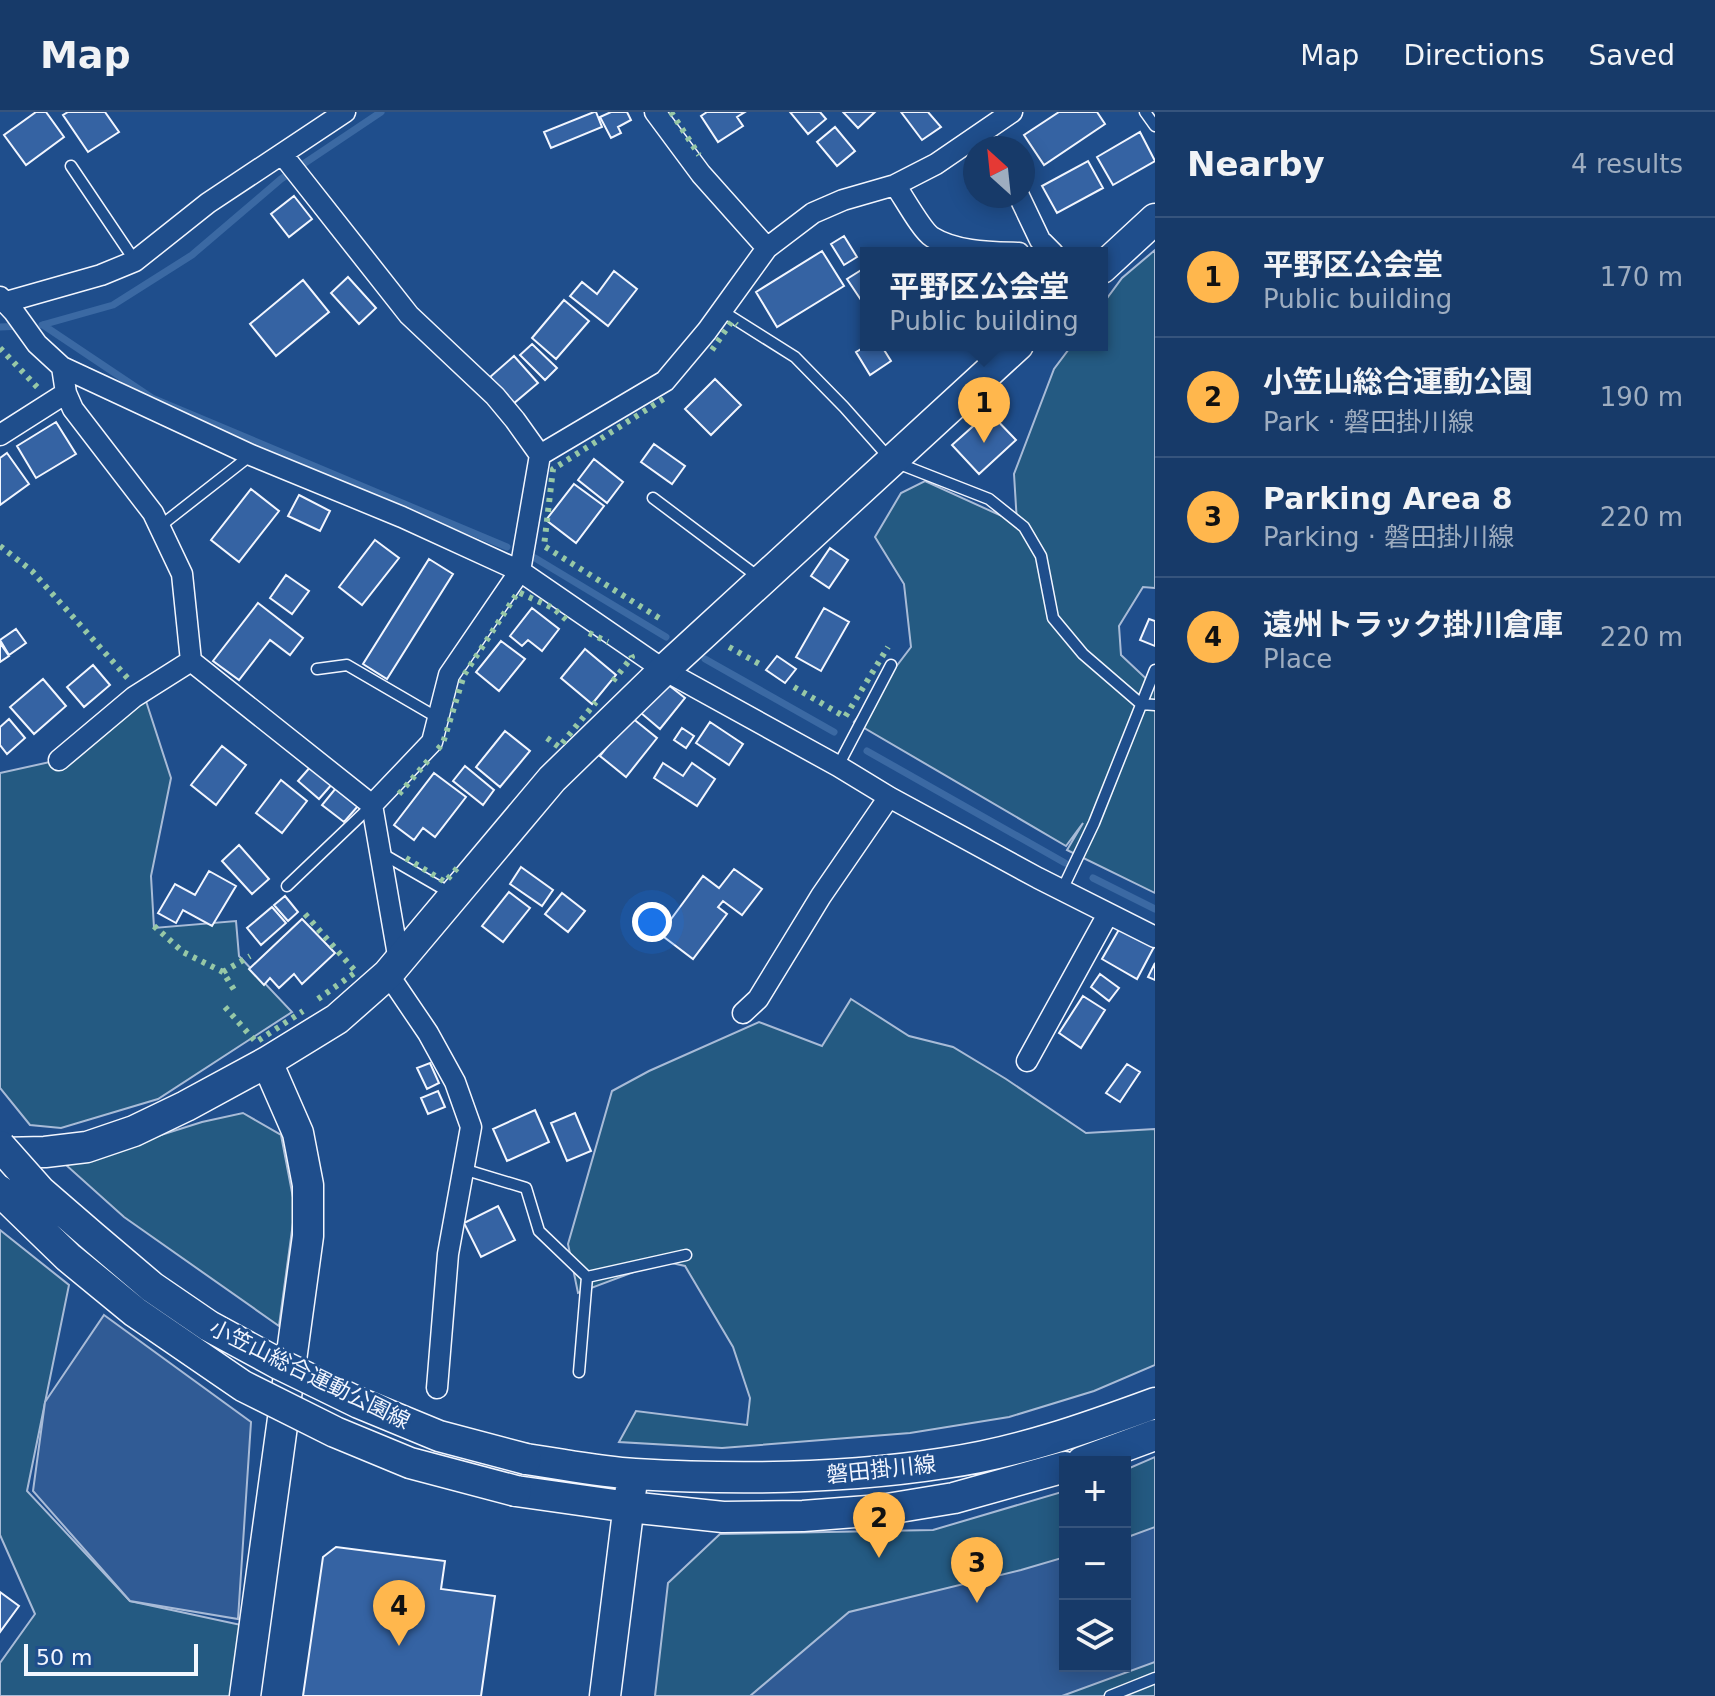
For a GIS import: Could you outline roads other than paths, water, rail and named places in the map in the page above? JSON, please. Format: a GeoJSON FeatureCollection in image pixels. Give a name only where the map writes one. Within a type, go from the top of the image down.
{"type":"FeatureCollection","features":[{"type":"Feature","properties":{"kind":"main road"},"geometry":{"type":"LineString","coordinates":[[1108,262],[1155,219]]}},
{"type":"Feature","properties":{"kind":"main road"},"geometry":{"type":"LineString","coordinates":[[0,1153],[87,1147],[134,1131],[267,1062],[337,1019],[394,968],[552,779],[664,670],[1011,351]]}},
{"type":"Feature","properties":{"kind":"main road"},"geometry":{"type":"LineString","coordinates":[[245,1696],[308,1236],[308,1185],[298,1133],[267,1062]]}},
{"type":"Feature","properties":{"kind":"main road","name":"小笠山総合運動公園線"},"geometry":{"type":"LineString","coordinates":[[0,1146],[40,1191],[152,1287],[209,1326],[279,1364],[359,1403],[439,1436],[526,1459],[633,1474]]}},
{"type":"Feature","properties":{"kind":"main road","name":"小笠山総合運動公園線"},"geometry":{"type":"LineString","coordinates":[[0,1191],[68,1257],[135,1312],[243,1386],[335,1432],[410,1463],[516,1491],[629,1507]]}},
{"type":"Feature","properties":{"kind":"main road","name":"磐田掛川線"},"geometry":{"type":"LineString","coordinates":[[633,1474],[781,1478],[947,1463],[1086,1428],[1155,1403]]}},
{"type":"Feature","properties":{"kind":"main road"},"geometry":{"type":"LineString","coordinates":[[1098,1456],[1155,1435]]}},
{"type":"Feature","properties":{"kind":"main road","name":"磐田掛川線"},"geometry":{"type":"LineString","coordinates":[[629,1507],[723,1517],[803,1516],[881,1510],[954,1498],[1059,1469]]}},
{"type":"Feature","properties":{"kind":"main road"},"geometry":{"type":"LineString","coordinates":[[605,1696],[633,1474]]}},
{"type":"Feature","properties":{"kind":"street"},"geometry":{"type":"LineString","coordinates":[[345,112],[284,157],[208,203],[135,261],[101,275],[5,303],[37,344],[62,367],[251,455],[402,517],[520,571],[664,670],[889,797],[1155,937]]}},
{"type":"Feature","properties":{"kind":"street"},"geometry":{"type":"LineString","coordinates":[[655,112],[701,174],[767,248]]}},
{"type":"Feature","properties":{"kind":"street"},"geometry":{"type":"LineString","coordinates":[[994,136],[1012,112]]}},
{"type":"Feature","properties":{"kind":"street"},"geometry":{"type":"LineString","coordinates":[[540,455],[665,381],[722,311],[767,248],[813,213],[843,200],[895,185],[963,152]]}},
{"type":"Feature","properties":{"kind":"street"},"geometry":{"type":"LineString","coordinates":[[284,157],[409,315],[495,396],[540,455],[520,571],[449,675],[432,742],[372,805]]}},
{"type":"Feature","properties":{"kind":"street"},"geometry":{"type":"LineString","coordinates":[[895,185],[929,236],[960,247]]}},
{"type":"Feature","properties":{"kind":"street"},"geometry":{"type":"LineString","coordinates":[[1025,208],[1040,240],[1047,247]]}},
{"type":"Feature","properties":{"kind":"street"},"geometry":{"type":"LineString","coordinates":[[62,367],[66,393],[73,409],[153,513],[182,574],[191,661],[372,805],[381,853],[394,968],[455,1082],[471,1127],[448,1254],[437,1388]]}},
{"type":"Feature","properties":{"kind":"street"},"geometry":{"type":"LineString","coordinates":[[5,427],[66,393]]}},
{"type":"Feature","properties":{"kind":"street"},"geometry":{"type":"LineString","coordinates":[[59,760],[134,697],[191,661]]}},
{"type":"Feature","properties":{"kind":"street"},"geometry":{"type":"LineString","coordinates":[[743,1013],[758,999],[821,896],[889,797]]}},
{"type":"Feature","properties":{"kind":"street"},"geometry":{"type":"LineString","coordinates":[[1027,1061],[1108,914]]}},
{"type":"Feature","properties":{"kind":"lane"},"geometry":{"type":"LineString","coordinates":[[1145,112],[1155,126]]}},
{"type":"Feature","properties":{"kind":"lane"},"geometry":{"type":"LineString","coordinates":[[71,166],[135,261]]}},
{"type":"Feature","properties":{"kind":"lane"},"geometry":{"type":"LineString","coordinates":[[722,311],[795,357],[892,461],[989,499],[1024,527],[1041,556],[1053,618],[1083,654],[1141,704],[1155,705]]}},
{"type":"Feature","properties":{"kind":"lane"},"geometry":{"type":"LineString","coordinates":[[159,527],[251,455]]}},
{"type":"Feature","properties":{"kind":"lane"},"geometry":{"type":"LineString","coordinates":[[653,498],[762,580]]}},
{"type":"Feature","properties":{"kind":"lane"},"geometry":{"type":"LineString","coordinates":[[317,669],[347,665],[438,718]]}},
{"type":"Feature","properties":{"kind":"lane"},"geometry":{"type":"LineString","coordinates":[[838,766],[891,665]]}},
{"type":"Feature","properties":{"kind":"lane"},"geometry":{"type":"LineString","coordinates":[[1062,890],[1094,823],[1155,670]]}},
{"type":"Feature","properties":{"kind":"lane"},"geometry":{"type":"LineString","coordinates":[[287,886],[372,805]]}},
{"type":"Feature","properties":{"kind":"lane"},"geometry":{"type":"LineString","coordinates":[[381,853],[454,895]]}},
{"type":"Feature","properties":{"kind":"lane"},"geometry":{"type":"LineString","coordinates":[[463,1169],[526,1188],[539,1231],[587,1277]]}},
{"type":"Feature","properties":{"kind":"lane"},"geometry":{"type":"LineString","coordinates":[[587,1277],[686,1255]]}},
{"type":"Feature","properties":{"kind":"lane"},"geometry":{"type":"LineString","coordinates":[[579,1372],[587,1277]]}},
{"type":"Feature","properties":{"kind":"lane"},"geometry":{"type":"LineString","coordinates":[[1110,1696],[1155,1678]]}},
{"type":"Feature","properties":{"kind":"waterway"},"geometry":{"type":"LineString","coordinates":[[42,325],[113,305],[192,255],[281,179],[381,112]]}},
{"type":"Feature","properties":{"kind":"waterway"},"geometry":{"type":"LineString","coordinates":[[43,325],[152,398],[507,547]]}},
{"type":"Feature","properties":{"kind":"waterway"},"geometry":{"type":"LineString","coordinates":[[0,327],[22,326]]}},
{"type":"Feature","properties":{"kind":"waterway"},"geometry":{"type":"LineString","coordinates":[[535,558],[666,637]]}},
{"type":"Feature","properties":{"kind":"waterway"},"geometry":{"type":"LineString","coordinates":[[705,659],[834,732]]}},
{"type":"Feature","properties":{"kind":"waterway"},"geometry":{"type":"LineString","coordinates":[[867,751],[1065,863]]}},
{"type":"Feature","properties":{"kind":"waterway"},"geometry":{"type":"LineString","coordinates":[[1093,878],[1155,909]]}},
{"type":"Feature","properties":{"kind":"place","name":"平野区公会堂"},"geometry":{"type":"Point","coordinates":[984,443]}},
{"type":"Feature","properties":{"kind":"place","name":"小笠山総合運動公園"},"geometry":{"type":"Point","coordinates":[879,1558]}},
{"type":"Feature","properties":{"kind":"place","name":"Parking Area 8"},"geometry":{"type":"Point","coordinates":[977,1603]}},
{"type":"Feature","properties":{"kind":"place","name":"遠州トラック掛川倉庫"},"geometry":{"type":"Point","coordinates":[399,1646]}}]}
